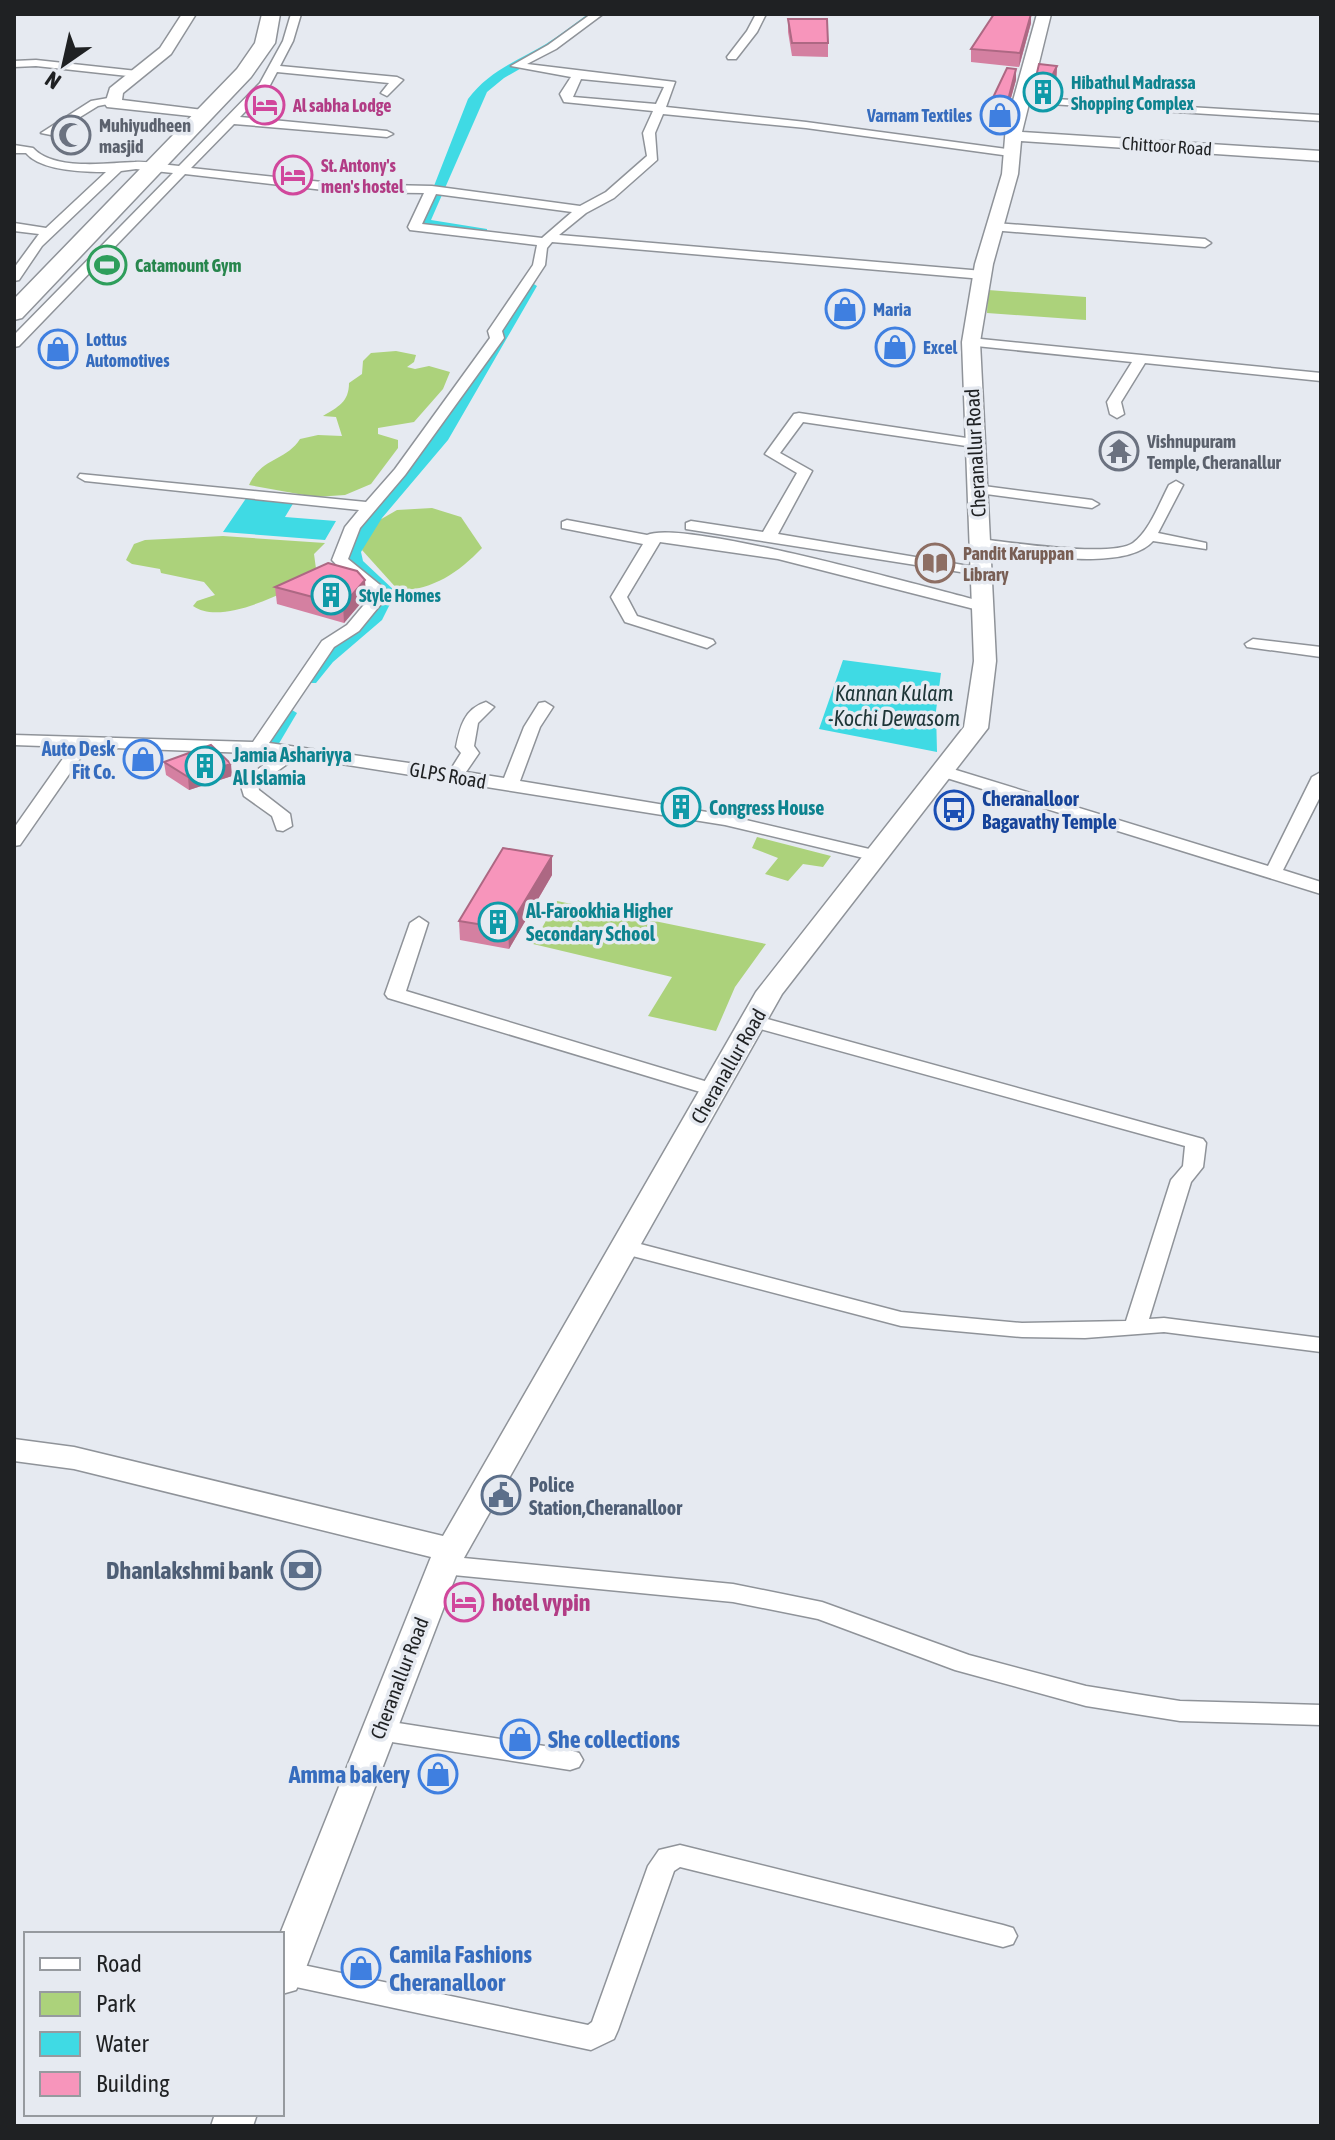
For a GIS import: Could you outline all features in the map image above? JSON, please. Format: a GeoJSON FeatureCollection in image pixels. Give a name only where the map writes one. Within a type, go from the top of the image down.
{"type":"FeatureCollection","features":[{"type":"Feature","properties":{"kind":"highway"},"geometry":{"type":"LineString","coordinates":[[14,313],[244,73],[265,43],[271,14]]}},
{"type":"Feature","properties":{"kind":"main road"},"geometry":{"type":"LineString","coordinates":[[189,14],[166,51],[116,91],[113,104],[203,115]]}},
{"type":"Feature","properties":{"kind":"main road","name":"Cheranallur Road"},"geometry":{"type":"LineString","coordinates":[[284,1973],[448,1558],[770,992],[976,728],[985,661],[973,443],[971,342],[983,275],[1010,174],[1012,144],[1044,14]]}},
{"type":"Feature","properties":{"kind":"main road","name":"Chittoor Road"},"geometry":{"type":"LineString","coordinates":[[1012,144],[1321,156]]}},
{"type":"Feature","properties":{"kind":"main road"},"geometry":{"type":"LineString","coordinates":[[14,1450],[74,1458],[448,1558]]}},
{"type":"Feature","properties":{"kind":"street"},"geometry":{"type":"LineString","coordinates":[[14,343],[231,120],[275,69],[292,32],[296,14]]}},
{"type":"Feature","properties":{"kind":"street"},"geometry":{"type":"LineString","coordinates":[[264,747],[317,658],[328,644],[353,628],[382,593],[354,575],[340,560],[353,527],[481,364],[497,338],[495,331],[539,265],[541,248],[547,240],[582,210],[610,195],[653,157],[649,133],[671,84],[516,66],[552,47],[598,14]]}},
{"type":"Feature","properties":{"kind":"street"},"geometry":{"type":"LineString","coordinates":[[732,57],[752,32],[761,14]]}},
{"type":"Feature","properties":{"kind":"street"},"geometry":{"type":"LineString","coordinates":[[15,63],[137,74]]}},
{"type":"Feature","properties":{"kind":"street"},"geometry":{"type":"LineString","coordinates":[[275,69],[397,80],[387,93]]}},
{"type":"Feature","properties":{"kind":"street"},"geometry":{"type":"LineString","coordinates":[[578,75],[566,94],[568,100],[806,125],[956,147],[1012,144]]}},
{"type":"Feature","properties":{"kind":"street"},"geometry":{"type":"LineString","coordinates":[[14,149],[38,142],[95,103],[114,100]]}},
{"type":"Feature","properties":{"kind":"street"},"geometry":{"type":"LineString","coordinates":[[1022,100],[1321,118]]}},
{"type":"Feature","properties":{"kind":"street"},"geometry":{"type":"LineString","coordinates":[[231,120],[387,134]]}},
{"type":"Feature","properties":{"kind":"street"},"geometry":{"type":"LineString","coordinates":[[38,142],[36,158],[116,170],[136,165],[341,188],[436,191],[582,210]]}},
{"type":"Feature","properties":{"kind":"street"},"geometry":{"type":"LineString","coordinates":[[14,277],[37,243],[116,170]]}},
{"type":"Feature","properties":{"kind":"street"},"geometry":{"type":"LineString","coordinates":[[436,191],[414,227],[983,275]]}},
{"type":"Feature","properties":{"kind":"street"},"geometry":{"type":"LineString","coordinates":[[14,227],[50,232]]}},
{"type":"Feature","properties":{"kind":"street"},"geometry":{"type":"LineString","coordinates":[[995,227],[1205,243]]}},
{"type":"Feature","properties":{"kind":"street"},"geometry":{"type":"LineString","coordinates":[[971,342],[1321,377]]}},
{"type":"Feature","properties":{"kind":"street"},"geometry":{"type":"LineString","coordinates":[[1117,414],[1114,402],[1140,360]]}},
{"type":"Feature","properties":{"kind":"street"},"geometry":{"type":"LineString","coordinates":[[770,537],[805,471],[772,454],[799,417],[973,443]]}},
{"type":"Feature","properties":{"kind":"street"},"geometry":{"type":"LineString","coordinates":[[85,477],[371,507]]}},
{"type":"Feature","properties":{"kind":"street"},"geometry":{"type":"LineString","coordinates":[[979,544],[1120,552],[1135,549],[1148,535],[1176,485]]}},
{"type":"Feature","properties":{"kind":"street"},"geometry":{"type":"LineString","coordinates":[[976,489],[1092,504]]}},
{"type":"Feature","properties":{"kind":"street"},"geometry":{"type":"LineString","coordinates":[[567,525],[653,541]]}},
{"type":"Feature","properties":{"kind":"street"},"geometry":{"type":"LineString","coordinates":[[691,526],[981,573]]}},
{"type":"Feature","properties":{"kind":"street"},"geometry":{"type":"LineString","coordinates":[[1148,535],[1201,546]]}},
{"type":"Feature","properties":{"kind":"street"},"geometry":{"type":"LineString","coordinates":[[707,643],[631,619],[619,597],[654,537],[681,538],[797,560],[982,606]]}},
{"type":"Feature","properties":{"kind":"street"},"geometry":{"type":"LineString","coordinates":[[1253,644],[1321,652]]}},
{"type":"Feature","properties":{"kind":"street"},"geometry":{"type":"LineString","coordinates":[[455,776],[470,753],[465,747],[470,721],[486,707]]}},
{"type":"Feature","properties":{"kind":"street"},"geometry":{"type":"LineString","coordinates":[[510,785],[532,727],[545,707]]}},
{"type":"Feature","properties":{"kind":"street","name":"GLPS Road"},"geometry":{"type":"LineString","coordinates":[[14,740],[295,750],[725,820],[876,856]]}},
{"type":"Feature","properties":{"kind":"street"},"geometry":{"type":"LineString","coordinates":[[14,841],[82,743]]}},
{"type":"Feature","properties":{"kind":"street"},"geometry":{"type":"LineString","coordinates":[[283,826],[281,814],[248,788],[249,783],[260,774],[295,750]]}},
{"type":"Feature","properties":{"kind":"street"},"geometry":{"type":"LineString","coordinates":[[943,771],[1321,888]]}},
{"type":"Feature","properties":{"kind":"street"},"geometry":{"type":"LineString","coordinates":[[1273,873],[1321,777]]}},
{"type":"Feature","properties":{"kind":"street"},"geometry":{"type":"LineString","coordinates":[[419,923],[395,994],[714,1090]]}},
{"type":"Feature","properties":{"kind":"street"},"geometry":{"type":"LineString","coordinates":[[753,1021],[1196,1143],[1193,1167],[1181,1180],[1135,1328]]}},
{"type":"Feature","properties":{"kind":"street"},"geometry":{"type":"LineString","coordinates":[[625,1247],[901,1319],[1022,1330],[1164,1325],[1321,1345]]}},
{"type":"Feature","properties":{"kind":"street"},"geometry":{"type":"LineString","coordinates":[[448,1558],[733,1593],[822,1611],[964,1663],[1086,1696],[1180,1711],[1321,1715]]}},
{"type":"Feature","properties":{"kind":"street"},"geometry":{"type":"LineString","coordinates":[[379,1730],[570,1760]]}},
{"type":"Feature","properties":{"kind":"street"},"geometry":{"type":"LineString","coordinates":[[284,1976],[591,2038],[604,2030],[662,1866],[669,1858],[680,1856],[1003,1936]]}},
{"type":"Feature","properties":{"kind":"green space"},"geometry":{"type":"Polygon","coordinates":[[[988,290],[1086,297],[1086,320],[987,313],[988,290]]]}},
{"type":"Feature","properties":{"kind":"green space"},"geometry":{"type":"Polygon","coordinates":[[[396,351],[416,355],[414,362],[407,367],[429,366],[450,372],[443,389],[414,422],[378,428],[378,434],[398,440],[398,448],[371,484],[345,495],[315,497],[249,485],[260,469],[288,452],[300,439],[318,435],[342,436],[336,417],[323,416],[345,399],[349,383],[362,374],[363,361],[371,353],[396,351]]]}},
{"type":"Feature","properties":{"kind":"green space"},"geometry":{"type":"Polygon","coordinates":[[[432,508],[461,517],[482,548],[445,578],[423,587],[399,591],[362,550],[371,525],[397,510],[432,508]]]}},
{"type":"Feature","properties":{"kind":"green space"},"geometry":{"type":"Polygon","coordinates":[[[223,536],[325,543],[314,554],[317,576],[255,604],[221,612],[193,606],[197,601],[215,595],[204,582],[161,573],[160,569],[126,560],[134,544],[145,540],[223,536]]]}},
{"type":"Feature","properties":{"kind":"green space"},"geometry":{"type":"Polygon","coordinates":[[[757,837],[831,856],[823,867],[803,864],[788,881],[765,874],[778,858],[752,848],[757,837]]]}},
{"type":"Feature","properties":{"kind":"green space"},"geometry":{"type":"Polygon","coordinates":[[[557,901],[766,944],[735,987],[716,1031],[648,1016],[672,977],[533,944],[557,901]]]}},
{"type":"Feature","properties":{"kind":"water"},"geometry":{"type":"Polygon","coordinates":[[[249,494],[297,497],[285,517],[336,521],[325,540],[223,532],[249,494]]]}},
{"type":"Feature","properties":{"kind":"water","name":"Kannan Kulam -Kochi Dewasom"},"geometry":{"type":"Polygon","coordinates":[[[843,660],[941,673],[936,711],[937,752],[819,729],[843,660]]]}},
{"type":"Feature","properties":{"kind":"building"},"geometry":{"type":"Polygon","coordinates":[[[994,14],[1031,14],[1020,53],[971,49],[994,14]]]}},
{"type":"Feature","properties":{"kind":"building"},"geometry":{"type":"Polygon","coordinates":[[[788,19],[827,19],[828,43],[792,43],[788,19]]]}},
{"type":"Feature","properties":{"kind":"building"},"geometry":{"type":"Polygon","coordinates":[[[1039,64],[1057,66],[1051,78],[1036,77],[1039,64]]]}},
{"type":"Feature","properties":{"kind":"building"},"geometry":{"type":"Polygon","coordinates":[[[1007,68],[1016,69],[1006,108],[989,106],[1007,68]]]}},
{"type":"Feature","properties":{"kind":"building"},"geometry":{"type":"Polygon","coordinates":[[[328,563],[357,571],[365,580],[343,605],[275,587],[328,563]]]}},
{"type":"Feature","properties":{"kind":"building"},"geometry":{"type":"Polygon","coordinates":[[[211,745],[231,764],[188,777],[164,762],[211,745]]]}},
{"type":"Feature","properties":{"kind":"building"},"geometry":{"type":"Polygon","coordinates":[[[503,848],[552,856],[508,929],[459,921],[503,848]]]}},
{"type":"Feature","properties":{"kind":"waterway"},"geometry":{"type":"LineString","coordinates":[[482,232],[422,223],[439,191],[475,99],[490,81],[554,44],[596,14]]}},
{"type":"Feature","properties":{"kind":"waterway"},"geometry":{"type":"LineString","coordinates":[[309,679],[326,658],[375,616],[387,592],[354,563],[352,552],[374,516],[439,440],[529,286]]}},
{"type":"Feature","properties":{"kind":"waterway"},"geometry":{"type":"LineString","coordinates":[[261,758],[287,713]]}},
{"type":"Feature","properties":{"kind":"place","name":"Hibathul Madrassa Shopping Complex"},"geometry":{"type":"Point","coordinates":[1043,92]}},
{"type":"Feature","properties":{"kind":"place","name":"Al sabha Lodge"},"geometry":{"type":"Point","coordinates":[265,105]}},
{"type":"Feature","properties":{"kind":"place","name":"Varnam Textiles"},"geometry":{"type":"Point","coordinates":[1000,115]}},
{"type":"Feature","properties":{"kind":"place","name":"Muhiyudheen masjid"},"geometry":{"type":"Point","coordinates":[71,135]}},
{"type":"Feature","properties":{"kind":"place","name":"St. Antony's men's hostel"},"geometry":{"type":"Point","coordinates":[293,175]}},
{"type":"Feature","properties":{"kind":"place","name":"Catamount Gym"},"geometry":{"type":"Point","coordinates":[107,265]}},
{"type":"Feature","properties":{"kind":"place","name":"Maria"},"geometry":{"type":"Point","coordinates":[845,309]}},
{"type":"Feature","properties":{"kind":"place","name":"Excel"},"geometry":{"type":"Point","coordinates":[895,347]}},
{"type":"Feature","properties":{"kind":"place","name":"Lottus Automotives"},"geometry":{"type":"Point","coordinates":[58,349]}},
{"type":"Feature","properties":{"kind":"place","name":"Vishnupuram Temple, Cheranallur"},"geometry":{"type":"Point","coordinates":[1119,451]}},
{"type":"Feature","properties":{"kind":"place","name":"Pandit Karuppan Library"},"geometry":{"type":"Point","coordinates":[935,563]}},
{"type":"Feature","properties":{"kind":"place","name":"Style Homes"},"geometry":{"type":"Point","coordinates":[331,595]}},
{"type":"Feature","properties":{"kind":"place","name":"Auto Desk Fit Co."},"geometry":{"type":"Point","coordinates":[143,759]}},
{"type":"Feature","properties":{"kind":"place","name":"Jamia Ashariyya Al Islamia"},"geometry":{"type":"Point","coordinates":[205,766]}},
{"type":"Feature","properties":{"kind":"place","name":"Congress House"},"geometry":{"type":"Point","coordinates":[681,807]}},
{"type":"Feature","properties":{"kind":"place","name":"Cheranalloor Bagavathy Temple"},"geometry":{"type":"Point","coordinates":[954,810]}},
{"type":"Feature","properties":{"kind":"place","name":"Al-Farookhia Higher Secondary School"},"geometry":{"type":"Point","coordinates":[498,922]}},
{"type":"Feature","properties":{"kind":"place","name":"Police Station,Cheranalloor"},"geometry":{"type":"Point","coordinates":[501,1495]}},
{"type":"Feature","properties":{"kind":"place","name":"Dhanlakshmi bank"},"geometry":{"type":"Point","coordinates":[301,1570]}},
{"type":"Feature","properties":{"kind":"place","name":"hotel vypin"},"geometry":{"type":"Point","coordinates":[464,1602]}},
{"type":"Feature","properties":{"kind":"place","name":"She collections"},"geometry":{"type":"Point","coordinates":[520,1739]}},
{"type":"Feature","properties":{"kind":"place","name":"Amma bakery"},"geometry":{"type":"Point","coordinates":[438,1774]}},
{"type":"Feature","properties":{"kind":"place","name":"Camila Fashions Cheranalloor"},"geometry":{"type":"Point","coordinates":[361,1968]}}]}
